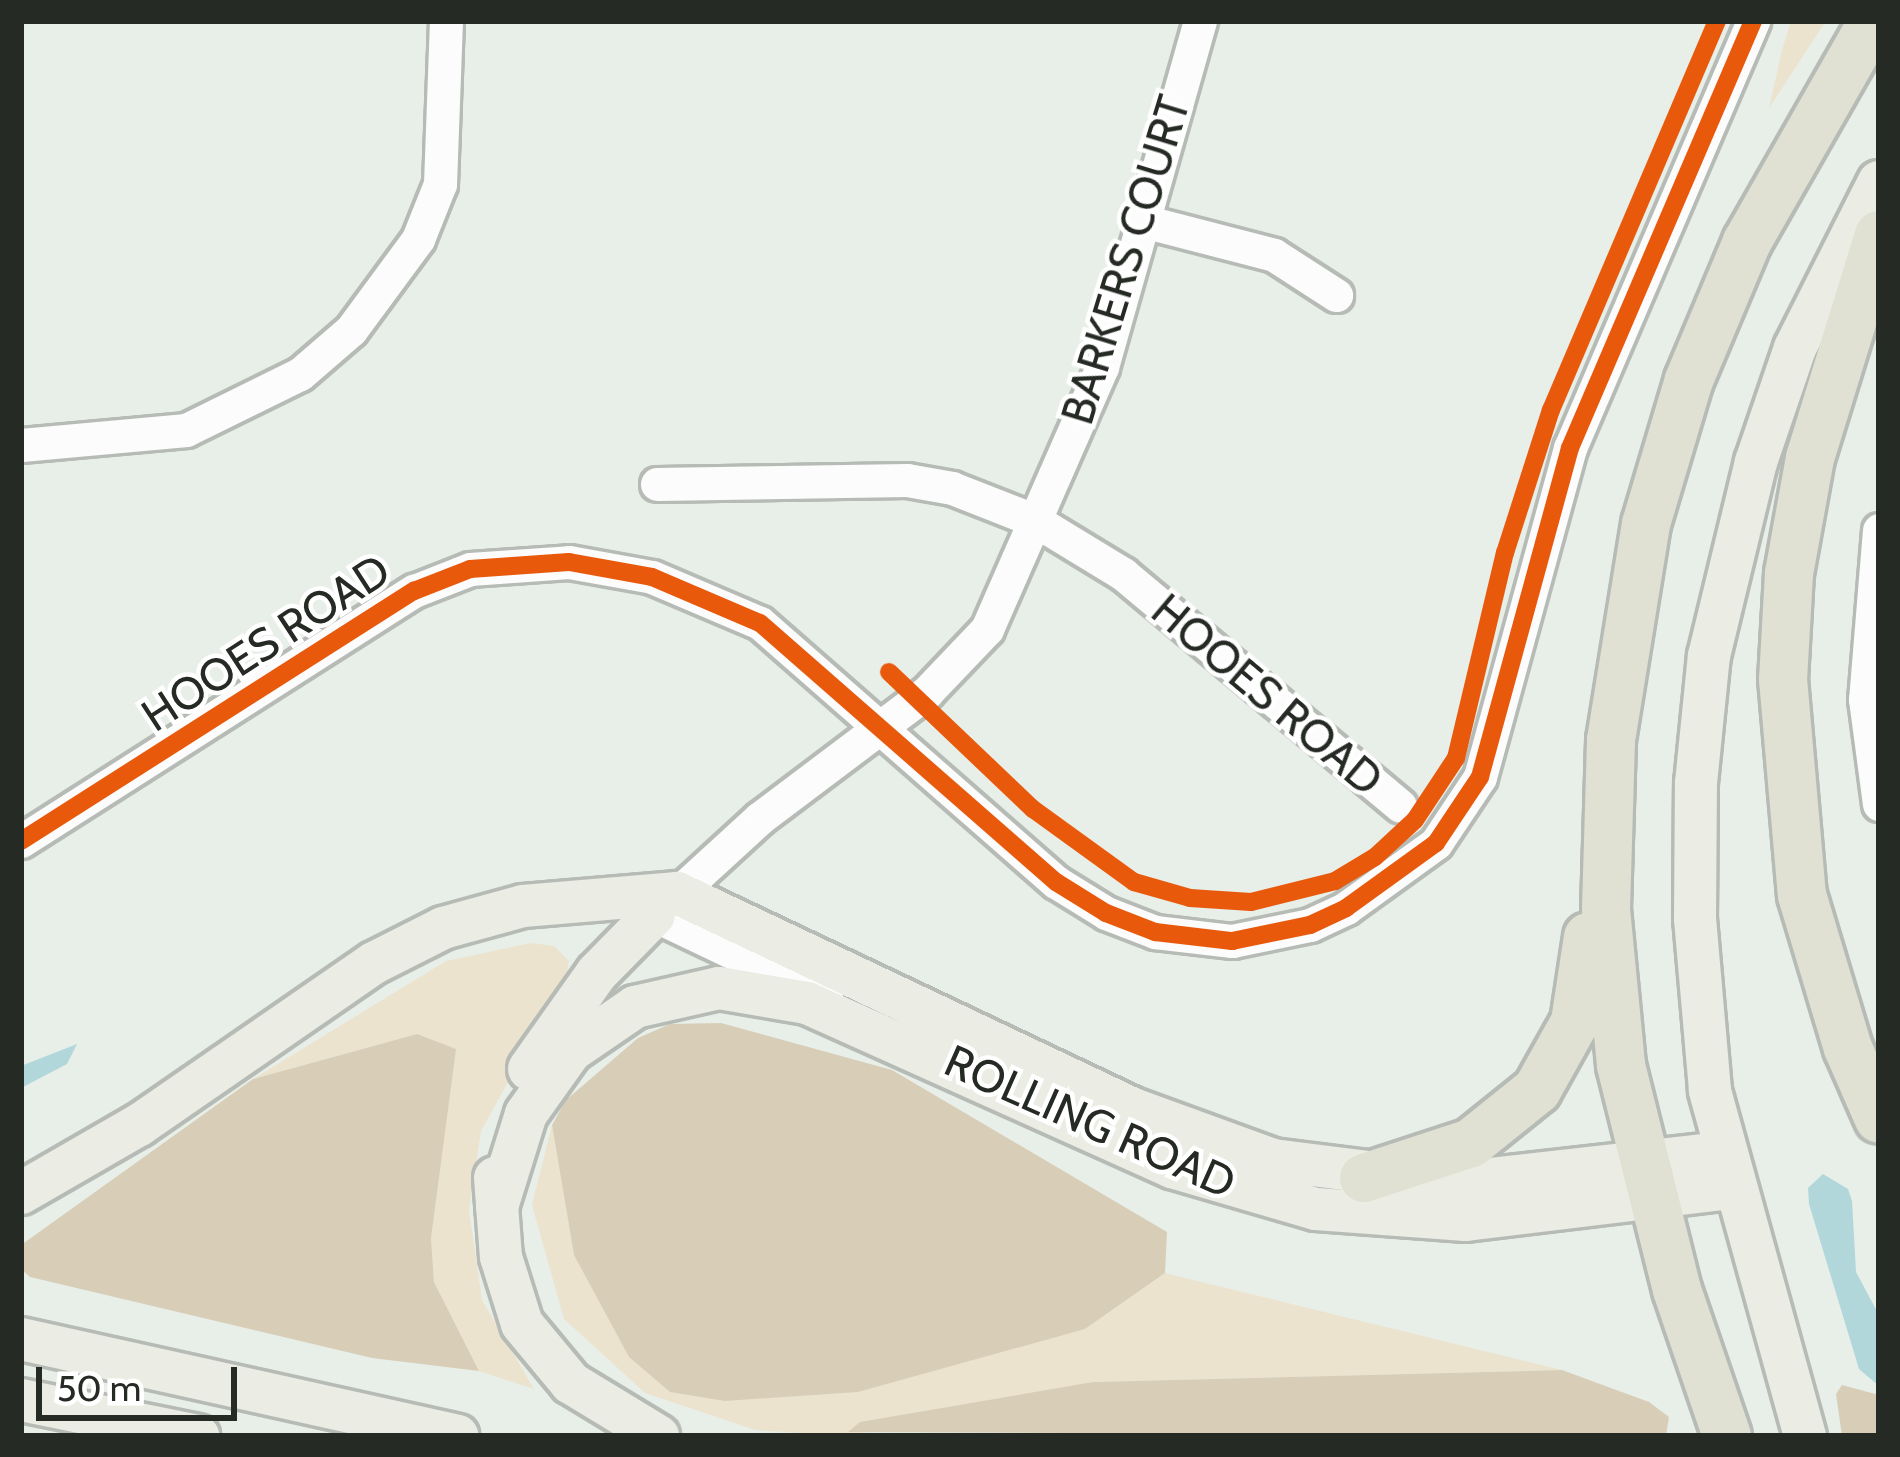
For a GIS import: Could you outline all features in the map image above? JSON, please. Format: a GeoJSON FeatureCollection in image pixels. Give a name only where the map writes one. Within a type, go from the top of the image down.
{"type":"FeatureCollection","features":[{"type":"Feature","properties":{"kind":"highway"},"geometry":{"type":"LineString","coordinates":[[1364,1178],[1489,1133],[1551,1073],[1579,1005],[1632,593],[1689,380],[1747,242],[1873,21]]}},
{"type":"Feature","properties":{"kind":"highway"},"geometry":{"type":"LineString","coordinates":[[1879,235],[1810,458],[1789,574],[1783,679],[1802,896],[1842,1031],[1879,1119]]}},
{"type":"Feature","properties":{"kind":"highway"},"geometry":{"type":"LineString","coordinates":[[1606,814],[1613,1005],[1648,1183],[1727,1436]]}},
{"type":"Feature","properties":{"kind":"main road"},"geometry":{"type":"LineString","coordinates":[[1804,1436],[1726,1171],[1695,920],[1696,783],[1709,656],[1775,399],[1819,293],[1879,182]]}},
{"type":"Feature","properties":{"kind":"main road"},"geometry":{"type":"LineString","coordinates":[[21,1193],[120,1138],[374,963],[443,928],[524,906],[666,904]]}},
{"type":"Feature","properties":{"kind":"main road"},"geometry":{"type":"LineString","coordinates":[[658,1436],[589,1398],[536,1344],[505,1277],[494,1160],[523,1081],[597,973],[666,904]]}},
{"type":"Feature","properties":{"kind":"main road","name":"ROLLING ROAD"},"geometry":{"type":"LineString","coordinates":[[666,904],[1179,1129],[1273,1160],[1364,1178],[1648,1183]]}},
{"type":"Feature","properties":{"kind":"main road"},"geometry":{"type":"LineString","coordinates":[[497,1207],[517,1136],[551,1071],[612,1019],[663,996],[766,991],[950,1063]]}},
{"type":"Feature","properties":{"kind":"main road","name":"ROLLING ROAD"},"geometry":{"type":"LineString","coordinates":[[950,1063],[1172,1167],[1316,1208],[1466,1220],[1726,1171]]}},
{"type":"Feature","properties":{"kind":"main road"},"geometry":{"type":"LineString","coordinates":[[21,1339],[457,1436]]}},
{"type":"Feature","properties":{"kind":"main road"},"geometry":{"type":"LineString","coordinates":[[21,1400],[197,1436]]}},
{"type":"Feature","properties":{"kind":"main road"},"geometry":{"type":"LineString","coordinates":[[103,1418],[163,1436]]}},
{"type":"Feature","properties":{"kind":"street"},"geometry":{"type":"LineString","coordinates":[[21,445],[186,430],[300,374],[351,330],[418,239],[440,184],[446,21]]}},
{"type":"Feature","properties":{"kind":"street","name":"BARKERS COURT"},"geometry":{"type":"LineString","coordinates":[[883,726],[986,629],[1036,521],[1102,367],[1200,21]]}},
{"type":"Feature","properties":{"kind":"street"},"geometry":{"type":"LineString","coordinates":[[666,904],[760,818],[883,726],[1056,882],[1155,932],[1232,941],[1310,925],[1408,869],[1480,777],[1570,448],[1753,21]]}},
{"type":"Feature","properties":{"kind":"street"},"geometry":{"type":"LineString","coordinates":[[1143,221],[1274,255],[1336,296]]}},
{"type":"Feature","properties":{"kind":"street","name":"HOOES ROAD"},"geometry":{"type":"LineString","coordinates":[[657,484],[907,480],[952,488],[1036,521],[1123,574],[1400,806]]}},
{"type":"Feature","properties":{"kind":"street"},"geometry":{"type":"LineString","coordinates":[[1879,530],[1865,699],[1879,804]]}},
{"type":"Feature","properties":{"kind":"street","name":"HOOES ROAD"},"geometry":{"type":"LineString","coordinates":[[25,828],[382,608],[494,565],[597,566],[707,595],[784,639],[883,726]]}},
{"type":"Feature","properties":{"kind":"street","name":"ROLLING ROAD"},"geometry":{"type":"LineString","coordinates":[[666,904],[950,1063]]}},
{"type":"Feature","properties":{"kind":"shaded area"},"geometry":{"type":"Polygon","coordinates":[[[1791,21],[1826,21],[1769,108],[1782,50],[1791,21]]]}},
{"type":"Feature","properties":{"kind":"shaded area"},"geometry":{"type":"Polygon","coordinates":[[[531,943],[554,946],[569,961],[566,977],[481,1131],[469,1210],[482,1300],[534,1389],[479,1371],[434,1282],[417,1034],[253,1079],[446,961],[531,943]]]}},
{"type":"Feature","properties":{"kind":"shaded area"},"geometry":{"type":"Polygon","coordinates":[[[721,1023],[892,1070],[1167,1232],[1165,1273],[1085,1329],[858,1392],[725,1401],[670,1392],[629,1357],[574,1255],[552,1125],[566,1100],[638,1038],[670,1024],[721,1023]]]}},
{"type":"Feature","properties":{"kind":"shaded area"},"geometry":{"type":"Polygon","coordinates":[[[417,1034],[456,1049],[431,1238],[434,1282],[479,1371],[372,1358],[30,1277],[21,1269],[21,1245],[253,1079],[417,1034]]]}},
{"type":"Feature","properties":{"kind":"shaded area"},"geometry":{"type":"Polygon","coordinates":[[[552,1125],[574,1255],[1085,1329],[1165,1273],[1562,1370],[1093,1382],[850,1436],[755,1430],[645,1393],[564,1319],[532,1205],[552,1125]]]}},
{"type":"Feature","properties":{"kind":"shaded area"},"geometry":{"type":"Polygon","coordinates":[[[1562,1370],[1649,1402],[1669,1417],[1666,1436],[848,1432],[860,1422],[1093,1382],[1562,1370]]]}},
{"type":"Feature","properties":{"kind":"shaded area"},"geometry":{"type":"Polygon","coordinates":[[[1842,1385],[1879,1395],[1879,1436],[1842,1436],[1836,1394],[1842,1385]]]}},
{"type":"Feature","properties":{"kind":"water"},"geometry":{"type":"Polygon","coordinates":[[[77,1044],[67,1064],[21,1088],[21,1066],[77,1044]]]}},
{"type":"Feature","properties":{"kind":"water"},"geometry":{"type":"Polygon","coordinates":[[[1823,1174],[1848,1189],[1852,1201],[1856,1272],[1879,1315],[1879,1386],[1859,1369],[1809,1204],[1808,1188],[1823,1174]]]}},
{"type":"Feature","properties":{"kind":"cycle path"},"geometry":{"type":"LineString","coordinates":[[889,672],[1033,809],[1134,882],[1190,898],[1251,902],[1335,881],[1375,857],[1415,820],[1456,758],[1505,553],[1551,410],[1717,21]]}},
{"type":"Feature","properties":{"kind":"cycle path"},"geometry":{"type":"LineString","coordinates":[[21,841],[414,591],[470,569],[569,562],[652,577],[760,623],[1056,882],[1106,913],[1155,932],[1232,941],[1310,925],[1346,908],[1436,843],[1480,777],[1570,448],[1753,21]]}}]}
